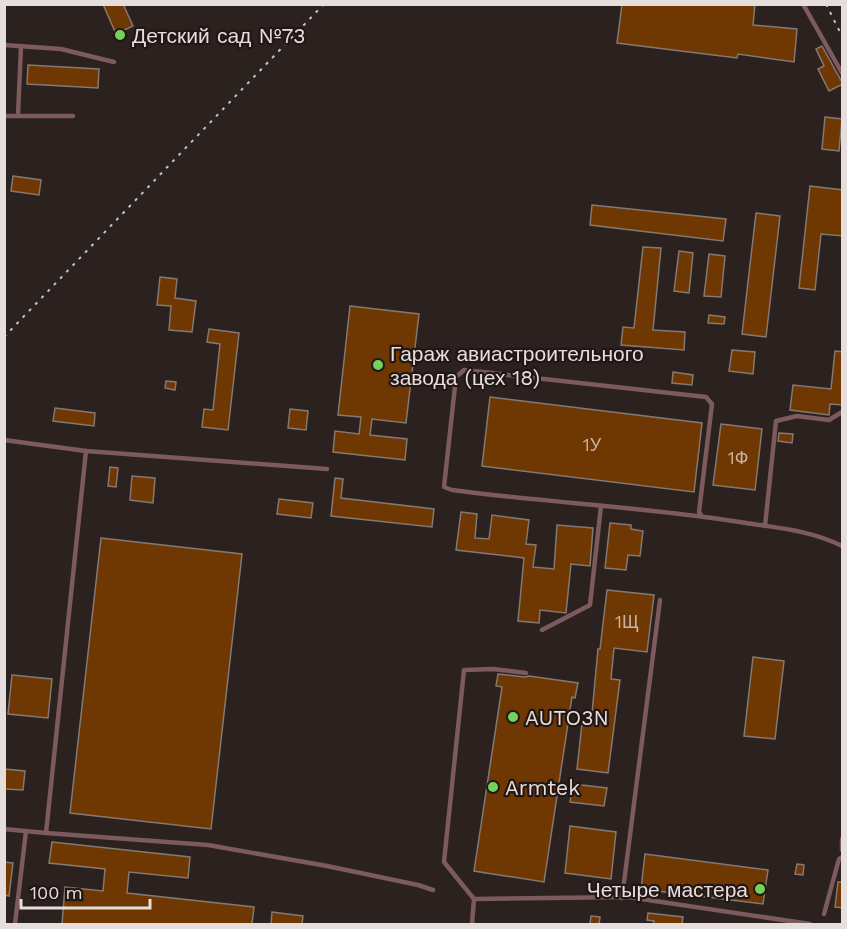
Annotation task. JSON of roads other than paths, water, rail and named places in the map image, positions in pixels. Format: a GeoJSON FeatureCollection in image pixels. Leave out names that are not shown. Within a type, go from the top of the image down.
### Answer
{"type":"FeatureCollection","features":[{"type":"Feature","properties":{"kind":"lane"},"geometry":{"type":"LineString","coordinates":[[803,4],[843,73]]}},
{"type":"Feature","properties":{"kind":"lane"},"geometry":{"type":"LineString","coordinates":[[4,45],[61,49],[114,62]]}},
{"type":"Feature","properties":{"kind":"lane"},"geometry":{"type":"LineString","coordinates":[[18,115],[21,46]]}},
{"type":"Feature","properties":{"kind":"lane"},"geometry":{"type":"LineString","coordinates":[[4,116],[73,116]]}},
{"type":"Feature","properties":{"kind":"lane"},"geometry":{"type":"LineString","coordinates":[[701,516],[699,513],[712,404],[706,397],[464,370],[456,377],[444,487],[518,499],[701,516],[824,537],[843,546]]}},
{"type":"Feature","properties":{"kind":"lane"},"geometry":{"type":"LineString","coordinates":[[765,526],[776,421],[797,416],[829,420],[843,412]]}},
{"type":"Feature","properties":{"kind":"lane"},"geometry":{"type":"LineString","coordinates":[[4,440],[86,451],[327,470]]}},
{"type":"Feature","properties":{"kind":"lane"},"geometry":{"type":"LineString","coordinates":[[46,832],[86,451]]}},
{"type":"Feature","properties":{"kind":"lane"},"geometry":{"type":"LineString","coordinates":[[542,630],[590,605],[601,506]]}},
{"type":"Feature","properties":{"kind":"lane"},"geometry":{"type":"LineString","coordinates":[[622,898],[660,600]]}},
{"type":"Feature","properties":{"kind":"lane"},"geometry":{"type":"LineString","coordinates":[[472,924],[474,899],[444,862],[464,670],[493,669],[526,673]]}},
{"type":"Feature","properties":{"kind":"lane"},"geometry":{"type":"LineString","coordinates":[[4,829],[208,845],[327,866],[433,890]]}},
{"type":"Feature","properties":{"kind":"lane"},"geometry":{"type":"LineString","coordinates":[[15,924],[26,831]]}},
{"type":"Feature","properties":{"kind":"lane"},"geometry":{"type":"LineString","coordinates":[[843,839],[843,850]]}},
{"type":"Feature","properties":{"kind":"lane"},"geometry":{"type":"LineString","coordinates":[[824,914],[839,859],[843,857]]}},
{"type":"Feature","properties":{"kind":"lane"},"geometry":{"type":"LineString","coordinates":[[474,899],[628,897],[810,924]]}},
{"type":"Feature","properties":{"kind":"railway"},"geometry":{"type":"LineString","coordinates":[[4,337],[324,4]]}},
{"type":"Feature","properties":{"kind":"railway"},"geometry":{"type":"LineString","coordinates":[[826,4],[842,36]]}},
{"type":"Feature","properties":{"kind":"place","name":"Детский сад №73"},"geometry":{"type":"Point","coordinates":[120,35]}},
{"type":"Feature","properties":{"kind":"place","name":"Гараж авиастроительного завода (цех 18)"},"geometry":{"type":"Point","coordinates":[378,365]}},
{"type":"Feature","properties":{"kind":"place","name":"AUTO3N"},"geometry":{"type":"Point","coordinates":[513,717]}},
{"type":"Feature","properties":{"kind":"place","name":"Armtek"},"geometry":{"type":"Point","coordinates":[493,787]}},
{"type":"Feature","properties":{"kind":"place","name":"Четыре мастера"},"geometry":{"type":"Point","coordinates":[760,889]}}]}
